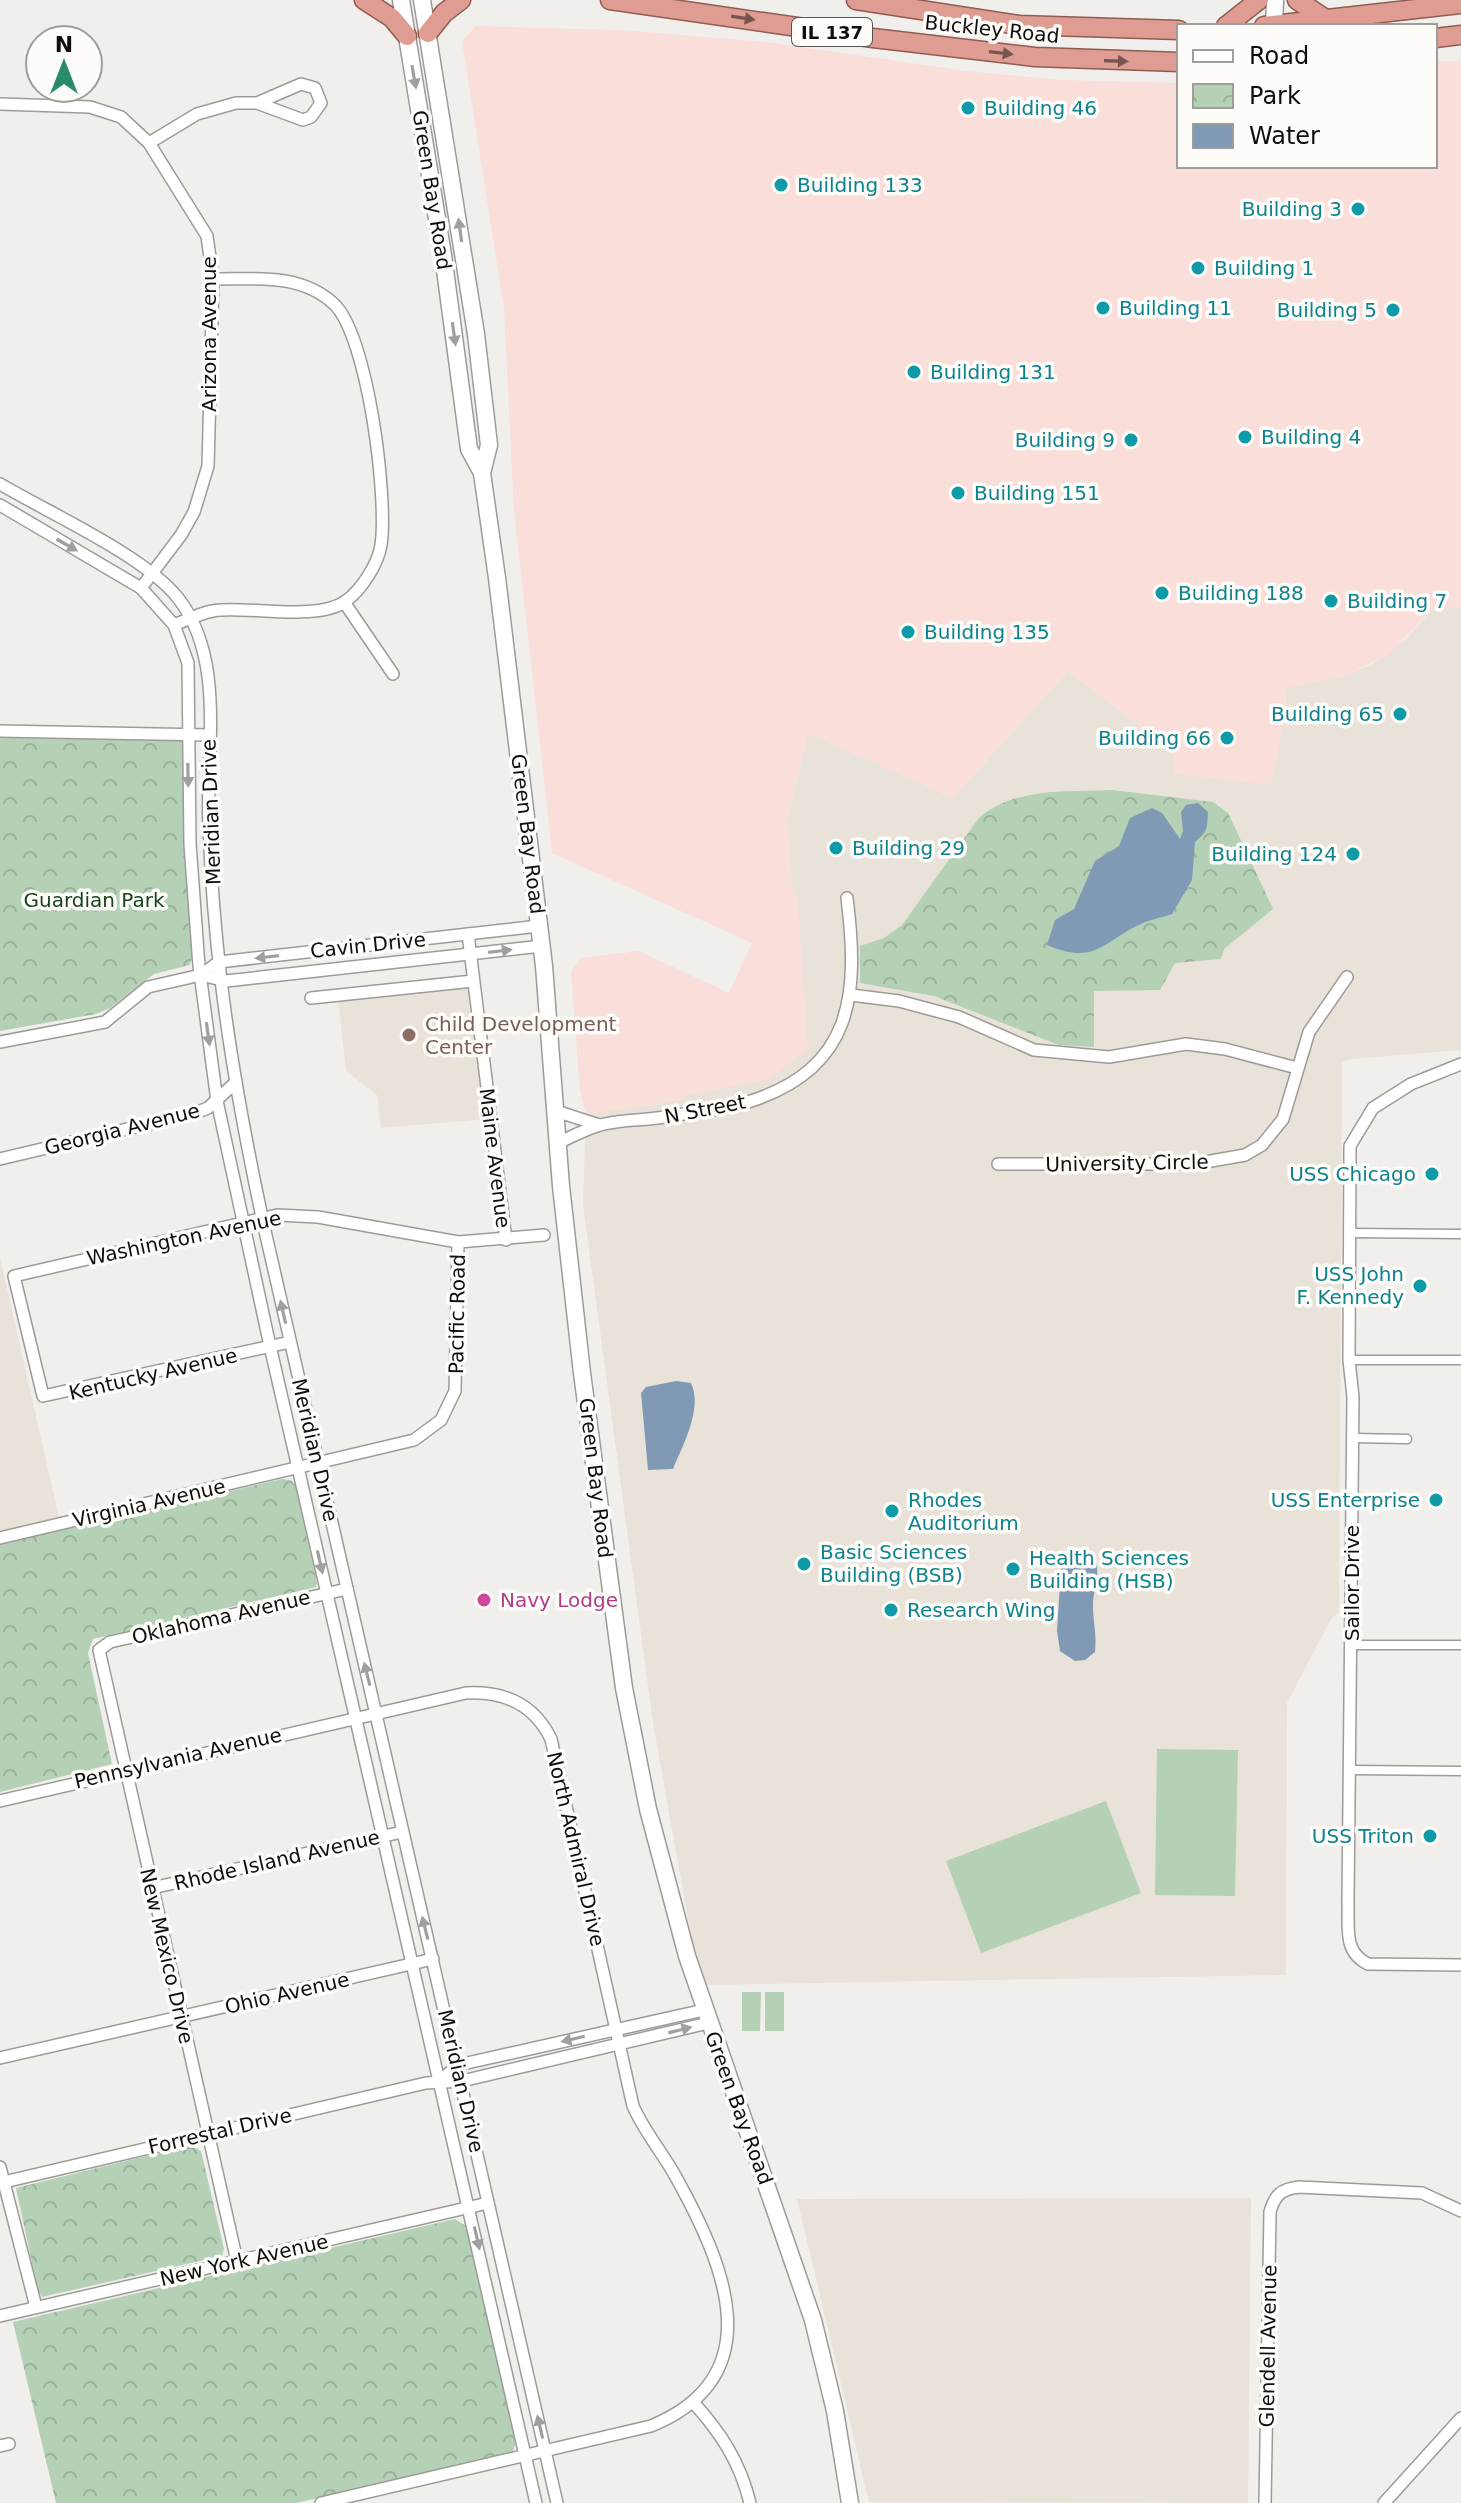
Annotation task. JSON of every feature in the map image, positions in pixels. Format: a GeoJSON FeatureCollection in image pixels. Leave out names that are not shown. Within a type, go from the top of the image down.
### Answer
{"type":"FeatureCollection","features":[{"type":"Feature","properties":{"kind":"highway"},"geometry":{"type":"LineString","coordinates":[[364,0],[392,18],[407,36]]}},
{"type":"Feature","properties":{"kind":"highway"},"geometry":{"type":"LineString","coordinates":[[428,33],[444,13],[461,0]]}},
{"type":"Feature","properties":{"kind":"highway","name":"Buckley Road"},"geometry":{"type":"LineString","coordinates":[[610,0],[873,38],[1035,57],[1177,62]]}},
{"type":"Feature","properties":{"kind":"highway","name":"Buckley Road"},"geometry":{"type":"LineString","coordinates":[[856,0],[974,20],[1038,26],[1177,30]]}},
{"type":"Feature","properties":{"kind":"highway"},"geometry":{"type":"LineString","coordinates":[[1229,24],[1259,0]]}},
{"type":"Feature","properties":{"kind":"highway"},"geometry":{"type":"LineString","coordinates":[[1297,0],[1327,20]]}},
{"type":"Feature","properties":{"kind":"highway"},"geometry":{"type":"LineString","coordinates":[[1292,24],[1442,3],[1461,4]]}},
{"type":"Feature","properties":{"kind":"highway"},"geometry":{"type":"LineString","coordinates":[[1035,57],[1038,26]]}},
{"type":"Feature","properties":{"kind":"highway"},"geometry":{"type":"LineString","coordinates":[[1437,38],[1461,35]]}},
{"type":"Feature","properties":{"kind":"main road","name":"Green Bay Road"},"geometry":{"type":"LineString","coordinates":[[401,0],[443,255],[469,449],[482,473]]}},
{"type":"Feature","properties":{"kind":"main road","name":"Green Bay Road"},"geometry":{"type":"LineString","coordinates":[[422,0],[484,397],[489,445],[482,473],[542,946],[558,1143],[582,1373],[624,1688],[664,1874],[706,2016],[813,2320],[835,2411],[850,2503]]}},
{"type":"Feature","properties":{"kind":"main road"},"geometry":{"type":"LineString","coordinates":[[1274,24],[1275,0]]}},
{"type":"Feature","properties":{"kind":"street"},"geometry":{"type":"LineString","coordinates":[[149,143],[212,107],[257,103],[303,120],[311,117],[321,103],[315,88],[301,84],[257,103]]}},
{"type":"Feature","properties":{"kind":"street","name":"Arizona Avenue"},"geometry":{"type":"LineString","coordinates":[[0,104],[107,110],[133,126],[149,143],[207,236],[213,279],[208,466],[188,523],[141,588]]}},
{"type":"Feature","properties":{"kind":"street"},"geometry":{"type":"LineString","coordinates":[[174,625],[217,610],[309,611],[344,602],[360,586],[381,547],[377,441],[347,319],[323,295],[291,281],[213,279]]}},
{"type":"Feature","properties":{"kind":"street","name":"Meridian Drive"},"geometry":{"type":"LineString","coordinates":[[0,484],[152,572],[178,598],[191,618],[206,662],[209,827],[221,981],[236,1082],[290,1342],[557,2503]]}},
{"type":"Feature","properties":{"kind":"street","name":"Meridian Drive"},"geometry":{"type":"LineString","coordinates":[[0,505],[141,588],[174,625],[188,663],[190,844],[201,975],[217,1101],[270,1346],[536,2503]]}},
{"type":"Feature","properties":{"kind":"street"},"geometry":{"type":"LineString","coordinates":[[344,602],[393,674]]}},
{"type":"Feature","properties":{"kind":"street"},"geometry":{"type":"LineString","coordinates":[[0,731],[208,735]]}},
{"type":"Feature","properties":{"kind":"street","name":"N Street"},"geometry":{"type":"LineString","coordinates":[[558,1143],[599,1125],[746,1103],[778,1090],[827,1055],[846,1020],[851,995],[852,942],[847,898]]}},
{"type":"Feature","properties":{"kind":"street","name":"Cavin Drive"},"geometry":{"type":"LineString","coordinates":[[0,1042],[95,1025],[113,1016],[148,987],[201,975],[219,962],[539,926]]}},
{"type":"Feature","properties":{"kind":"street","name":"Maine Avenue"},"geometry":{"type":"LineString","coordinates":[[468,934],[506,1240]]}},
{"type":"Feature","properties":{"kind":"street","name":"Cavin Drive"},"geometry":{"type":"LineString","coordinates":[[201,975],[221,981],[542,946]]}},
{"type":"Feature","properties":{"kind":"street","name":"University Circle"},"geometry":{"type":"LineString","coordinates":[[998,1164],[1194,1164],[1236,1159],[1262,1145],[1283,1119],[1309,1032],[1347,977]]}},
{"type":"Feature","properties":{"kind":"street"},"geometry":{"type":"LineString","coordinates":[[311,998],[473,981]]}},
{"type":"Feature","properties":{"kind":"street"},"geometry":{"type":"LineString","coordinates":[[851,995],[913,1004],[959,1017],[1034,1050],[1109,1057],[1186,1044],[1225,1049],[1297,1068]]}},
{"type":"Feature","properties":{"kind":"street","name":"Sailor Drive"},"geometry":{"type":"LineString","coordinates":[[1461,1064],[1411,1084],[1373,1108],[1350,1146],[1349,1360],[1353,1438],[1349,1948],[1355,1958],[1368,1964],[1461,1965]]}},
{"type":"Feature","properties":{"kind":"street","name":"Georgia Avenue"},"geometry":{"type":"LineString","coordinates":[[0,1159],[195,1113],[217,1101],[236,1082]]}},
{"type":"Feature","properties":{"kind":"street","name":"N Street"},"geometry":{"type":"LineString","coordinates":[[556,1111],[599,1125]]}},
{"type":"Feature","properties":{"kind":"street","name":"Washington Avenue"},"geometry":{"type":"LineString","coordinates":[[14,1276],[262,1218],[318,1217],[458,1242],[544,1235]]}},
{"type":"Feature","properties":{"kind":"street"},"geometry":{"type":"LineString","coordinates":[[1350,1233],[1461,1234]]}},
{"type":"Feature","properties":{"kind":"street","name":"Pacific Road"},"geometry":{"type":"LineString","coordinates":[[298,1468],[414,1440],[441,1420],[452,1402],[458,1369],[458,1242]]}},
{"type":"Feature","properties":{"kind":"street","name":"Kentucky Avenue"},"geometry":{"type":"LineString","coordinates":[[14,1276],[43,1396],[290,1342]]}},
{"type":"Feature","properties":{"kind":"street"},"geometry":{"type":"LineString","coordinates":[[1349,1360],[1461,1360]]}},
{"type":"Feature","properties":{"kind":"street"},"geometry":{"type":"LineString","coordinates":[[1353,1438],[1407,1439]]}},
{"type":"Feature","properties":{"kind":"street","name":"Virginia Avenue"},"geometry":{"type":"LineString","coordinates":[[0,1538],[298,1468]]}},
{"type":"Feature","properties":{"kind":"street","name":"Oklahoma Avenue"},"geometry":{"type":"LineString","coordinates":[[99,1650],[110,1642],[347,1589]]}},
{"type":"Feature","properties":{"kind":"street"},"geometry":{"type":"LineString","coordinates":[[1352,1645],[1461,1645]]}},
{"type":"Feature","properties":{"kind":"street","name":"New Mexico Drive"},"geometry":{"type":"LineString","coordinates":[[99,1650],[237,2261]]}},
{"type":"Feature","properties":{"kind":"street","name":"North Admiral Drive"},"geometry":{"type":"LineString","coordinates":[[357,1717],[486,1692],[510,1697],[542,1722],[560,1768],[619,2045],[639,2118],[693,2208],[712,2251],[726,2300],[730,2325],[719,2368],[706,2390],[693,2402]]}},
{"type":"Feature","properties":{"kind":"street","name":"Pennsylvania Avenue"},"geometry":{"type":"LineString","coordinates":[[0,1801],[357,1717]]}},
{"type":"Feature","properties":{"kind":"street"},"geometry":{"type":"LineString","coordinates":[[1350,1770],[1461,1771]]}},
{"type":"Feature","properties":{"kind":"street","name":"Rhode Island Avenue"},"geometry":{"type":"LineString","coordinates":[[152,1888],[402,1832]]}},
{"type":"Feature","properties":{"kind":"street","name":"Ohio Avenue"},"geometry":{"type":"LineString","coordinates":[[0,2058],[433,1959]]}},
{"type":"Feature","properties":{"kind":"street","name":"Forrestal Drive"},"geometry":{"type":"LineString","coordinates":[[440,2081],[458,2065],[616,2029],[706,2016]]}},
{"type":"Feature","properties":{"kind":"street","name":"Forrestal Drive"},"geometry":{"type":"LineString","coordinates":[[2,2182],[440,2081],[462,2081],[619,2045],[706,2016]]}},
{"type":"Feature","properties":{"kind":"street"},"geometry":{"type":"LineString","coordinates":[[0,2167],[36,2307]]}},
{"type":"Feature","properties":{"kind":"street","name":"Glendell Avenue"},"geometry":{"type":"LineString","coordinates":[[1265,2503],[1270,2212],[1274,2198],[1281,2192],[1299,2187],[1422,2193],[1461,2211]]}},
{"type":"Feature","properties":{"kind":"street","name":"New York Avenue"},"geometry":{"type":"LineString","coordinates":[[0,2316],[488,2203]]}},
{"type":"Feature","properties":{"kind":"street"},"geometry":{"type":"LineString","coordinates":[[321,2503],[651,2426],[672,2417],[693,2402],[719,2431],[736,2458],[750,2503]]}},
{"type":"Feature","properties":{"kind":"street"},"geometry":{"type":"LineString","coordinates":[[1384,2503],[1461,2418]]}},
{"type":"Feature","properties":{"kind":"shaded area"},"geometry":{"type":"Polygon","coordinates":[[[476,26],[621,30],[766,42],[966,71],[1062,80],[1177,83],[1177,168],[1437,168],[1437,61],[1461,61],[1461,608],[1435,607],[1389,654],[1345,676],[1285,688],[1286,704],[1273,779],[1269,785],[1174,774],[1174,752],[1068,671],[953,798],[808,733],[787,821],[792,883],[798,903],[808,1049],[767,1080],[688,1095],[680,1100],[586,1114],[580,1091],[571,971],[581,958],[639,951],[729,993],[752,943],[552,853],[514,512],[504,308],[462,41],[476,26]]]}},
{"type":"Feature","properties":{"kind":"shaded area"},"geometry":{"type":"Polygon","coordinates":[[[1435,607],[1461,608],[1461,1050],[1351,1059],[1342,1063],[1339,1612],[1331,1619],[1287,1703],[1286,1975],[700,1985],[653,1723],[583,1205],[586,1114],[680,1100],[688,1095],[798,903],[792,883],[787,821],[808,733],[953,798],[1068,671],[1174,752],[1273,779],[1286,704],[1285,688],[1345,676],[1374,663],[1406,639],[1435,607]]]}},
{"type":"Feature","properties":{"kind":"shaded area","name":"Child Development Center"},"geometry":{"type":"Polygon","coordinates":[[[468,986],[485,1119],[381,1128],[377,1095],[346,1071],[338,999],[468,986]]]}},
{"type":"Feature","properties":{"kind":"shaded area"},"geometry":{"type":"Polygon","coordinates":[[[0,1257],[59,1518],[0,1532],[0,1257]]]}},
{"type":"Feature","properties":{"kind":"shaded area"},"geometry":{"type":"Polygon","coordinates":[[[1251,2198],[1248,2503],[869,2502],[797,2199],[1251,2198]]]}},
{"type":"Feature","properties":{"kind":"green space","name":"Guardian Park"},"geometry":{"type":"Polygon","coordinates":[[[0,737],[183,741],[193,954],[190,965],[154,974],[110,1008],[96,1014],[0,1031],[0,737]]]}},
{"type":"Feature","properties":{"kind":"green space"},"geometry":{"type":"Polygon","coordinates":[[[1112,790],[1213,802],[1228,813],[1273,909],[1224,949],[1221,959],[1175,963],[1160,990],[1094,991],[1094,1047],[1059,1045],[934,996],[860,983],[860,946],[884,938],[902,925],[979,818],[993,808],[1024,796],[1112,790]]]}},
{"type":"Feature","properties":{"kind":"green space"},"geometry":{"type":"Polygon","coordinates":[[[282,1479],[291,1480],[296,1486],[316,1587],[93,1639],[88,1653],[112,1764],[0,1792],[0,1544],[282,1479]]]}},
{"type":"Feature","properties":{"kind":"green space"},"geometry":{"type":"Polygon","coordinates":[[[1157,1749],[1238,1750],[1235,1896],[1155,1895],[1157,1749]]]}},
{"type":"Feature","properties":{"kind":"green space"},"geometry":{"type":"Polygon","coordinates":[[[1106,1801],[1141,1893],[981,1953],[946,1861],[1106,1801]]]}},
{"type":"Feature","properties":{"kind":"green space"},"geometry":{"type":"Polygon","coordinates":[[[742,1992],[761,1992],[760,2031],[742,2031],[742,1992]]]}},
{"type":"Feature","properties":{"kind":"green space"},"geometry":{"type":"Polygon","coordinates":[[[765,1992],[784,1992],[784,2031],[765,2031],[765,1992]]]}},
{"type":"Feature","properties":{"kind":"green space"},"geometry":{"type":"Polygon","coordinates":[[[191,2145],[201,2151],[224,2249],[222,2256],[42,2297],[38,2291],[16,2188],[191,2145]]]}},
{"type":"Feature","properties":{"kind":"green space"},"geometry":{"type":"Polygon","coordinates":[[[455,2219],[466,2226],[516,2441],[513,2452],[296,2503],[56,2503],[13,2322],[455,2219]]]}},
{"type":"Feature","properties":{"kind":"water"},"geometry":{"type":"Polygon","coordinates":[[[1198,803],[1208,812],[1207,826],[1195,842],[1192,880],[1172,914],[1145,922],[1088,952],[1064,951],[1047,945],[1055,920],[1074,909],[1095,861],[1119,846],[1130,818],[1152,808],[1162,813],[1180,839],[1183,831],[1181,812],[1186,805],[1198,803]]]}},
{"type":"Feature","properties":{"kind":"water"},"geometry":{"type":"Polygon","coordinates":[[[676,1381],[691,1383],[695,1404],[690,1426],[673,1469],[648,1470],[641,1393],[646,1387],[676,1381]]]}},
{"type":"Feature","properties":{"kind":"water"},"geometry":{"type":"Polygon","coordinates":[[[1076,1556],[1095,1559],[1097,1571],[1093,1606],[1095,1652],[1085,1660],[1075,1661],[1060,1651],[1057,1631],[1061,1568],[1076,1556]]]}},
{"type":"Feature","properties":{"kind":"place","name":"Building 46"},"geometry":{"type":"Point","coordinates":[968,108]}},
{"type":"Feature","properties":{"kind":"place","name":"Building 133"},"geometry":{"type":"Point","coordinates":[781,185]}},
{"type":"Feature","properties":{"kind":"place","name":"Building 3"},"geometry":{"type":"Point","coordinates":[1358,209]}},
{"type":"Feature","properties":{"kind":"place","name":"Building 1"},"geometry":{"type":"Point","coordinates":[1198,268]}},
{"type":"Feature","properties":{"kind":"place","name":"Building 11"},"geometry":{"type":"Point","coordinates":[1103,308]}},
{"type":"Feature","properties":{"kind":"place","name":"Building 5"},"geometry":{"type":"Point","coordinates":[1393,310]}},
{"type":"Feature","properties":{"kind":"place","name":"Building 131"},"geometry":{"type":"Point","coordinates":[914,372]}},
{"type":"Feature","properties":{"kind":"place","name":"Building 4"},"geometry":{"type":"Point","coordinates":[1245,437]}},
{"type":"Feature","properties":{"kind":"place","name":"Building 9"},"geometry":{"type":"Point","coordinates":[1131,440]}},
{"type":"Feature","properties":{"kind":"place","name":"Building 151"},"geometry":{"type":"Point","coordinates":[958,493]}},
{"type":"Feature","properties":{"kind":"place","name":"Building 188"},"geometry":{"type":"Point","coordinates":[1162,593]}},
{"type":"Feature","properties":{"kind":"place","name":"Building 7"},"geometry":{"type":"Point","coordinates":[1331,601]}},
{"type":"Feature","properties":{"kind":"place","name":"Building 135"},"geometry":{"type":"Point","coordinates":[908,632]}},
{"type":"Feature","properties":{"kind":"place","name":"Building 65"},"geometry":{"type":"Point","coordinates":[1400,714]}},
{"type":"Feature","properties":{"kind":"place","name":"Building 66"},"geometry":{"type":"Point","coordinates":[1227,738]}},
{"type":"Feature","properties":{"kind":"place","name":"Building 29"},"geometry":{"type":"Point","coordinates":[836,848]}},
{"type":"Feature","properties":{"kind":"place","name":"Building 124"},"geometry":{"type":"Point","coordinates":[1353,854]}},
{"type":"Feature","properties":{"kind":"place","name":"Child Development Center"},"geometry":{"type":"Point","coordinates":[409,1035]}},
{"type":"Feature","properties":{"kind":"place","name":"USS Chicago"},"geometry":{"type":"Point","coordinates":[1432,1174]}},
{"type":"Feature","properties":{"kind":"place","name":"USS John F. Kennedy"},"geometry":{"type":"Point","coordinates":[1420,1286]}},
{"type":"Feature","properties":{"kind":"place","name":"USS Enterprise"},"geometry":{"type":"Point","coordinates":[1436,1500]}},
{"type":"Feature","properties":{"kind":"place","name":"Rhodes Auditorium"},"geometry":{"type":"Point","coordinates":[892,1511]}},
{"type":"Feature","properties":{"kind":"place","name":"Basic Sciences Building (BSB)"},"geometry":{"type":"Point","coordinates":[804,1564]}},
{"type":"Feature","properties":{"kind":"place","name":"Health Sciences Building (HSB)"},"geometry":{"type":"Point","coordinates":[1013,1569]}},
{"type":"Feature","properties":{"kind":"place","name":"Navy Lodge"},"geometry":{"type":"Point","coordinates":[484,1600]}},
{"type":"Feature","properties":{"kind":"place","name":"Research Wing"},"geometry":{"type":"Point","coordinates":[891,1610]}},
{"type":"Feature","properties":{"kind":"place","name":"USS Triton"},"geometry":{"type":"Point","coordinates":[1430,1836]}}]}
